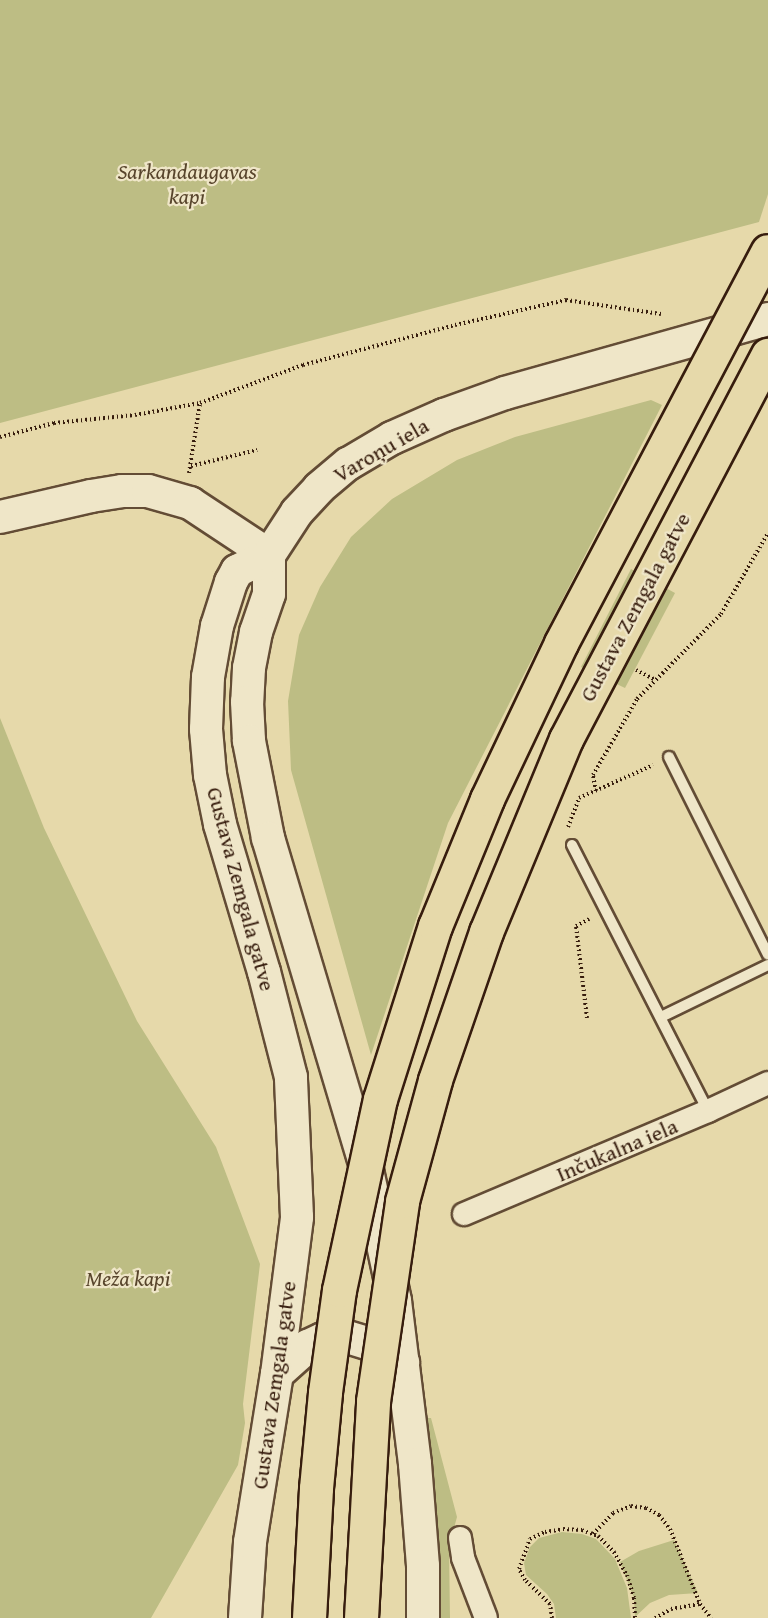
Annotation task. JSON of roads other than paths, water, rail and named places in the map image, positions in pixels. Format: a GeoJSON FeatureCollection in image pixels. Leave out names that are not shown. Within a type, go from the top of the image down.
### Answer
{"type":"FeatureCollection","features":[{"type":"Feature","properties":{"kind":"main road","name":"Gustava Zemgala gatve"},"geometry":{"type":"LineString","coordinates":[[309,1618],[316,1488],[325,1392],[339,1290],[380,1099],[435,926],[487,799],[561,643],[768,250]]}},
{"type":"Feature","properties":{"kind":"main road","name":"Gustava Zemgala gatve"},"geometry":{"type":"LineString","coordinates":[[361,1618],[373,1401],[402,1201],[435,1080],[486,932],[566,739],[768,355]]}},
{"type":"Feature","properties":{"kind":"street","name":"Varoņu iela"},"geometry":{"type":"LineString","coordinates":[[269,555],[297,512],[319,488],[348,464],[392,438],[444,415],[505,393],[768,319]]}},
{"type":"Feature","properties":{"kind":"street"},"geometry":{"type":"LineString","coordinates":[[0,518],[122,491],[148,491],[181,499],[269,555]]}},
{"type":"Feature","properties":{"kind":"street","name":"Gustava Zemgala gatve"},"geometry":{"type":"LineString","coordinates":[[245,1618],[250,1542],[277,1374],[297,1217],[291,1077],[264,972],[220,824],[210,775],[206,729],[211,651],[228,591],[237,571],[269,555],[269,594],[256,632],[249,668],[247,702],[256,786],[271,849],[367,1170],[395,1301],[404,1362],[423,1555],[423,1618]]}},
{"type":"Feature","properties":{"kind":"street","name":"Inčukalna iela"},"geometry":{"type":"LineString","coordinates":[[464,1214],[708,1111],[768,1083]]}},
{"type":"Feature","properties":{"kind":"street"},"geometry":{"type":"LineString","coordinates":[[277,1374],[308,1346],[323,1339],[344,1336],[370,1344],[404,1362]]}},
{"type":"Feature","properties":{"kind":"street"},"geometry":{"type":"LineString","coordinates":[[460,1538],[463,1558],[486,1618]]}},
{"type":"Feature","properties":{"kind":"lane"},"geometry":{"type":"LineString","coordinates":[[669,757],[768,955]]}},
{"type":"Feature","properties":{"kind":"lane"},"geometry":{"type":"LineString","coordinates":[[572,845],[708,1111]]}},
{"type":"Feature","properties":{"kind":"lane"},"geometry":{"type":"LineString","coordinates":[[661,1017],[768,964]]}},
{"type":"Feature","properties":{"kind":"park label","name":"Sarkandaugavas kapi"},"geometry":{"type":"Point","coordinates":[187,184]}},
{"type":"Feature","properties":{"kind":"park label","name":"Meža kapi"},"geometry":{"type":"Point","coordinates":[128,1279]}}]}
